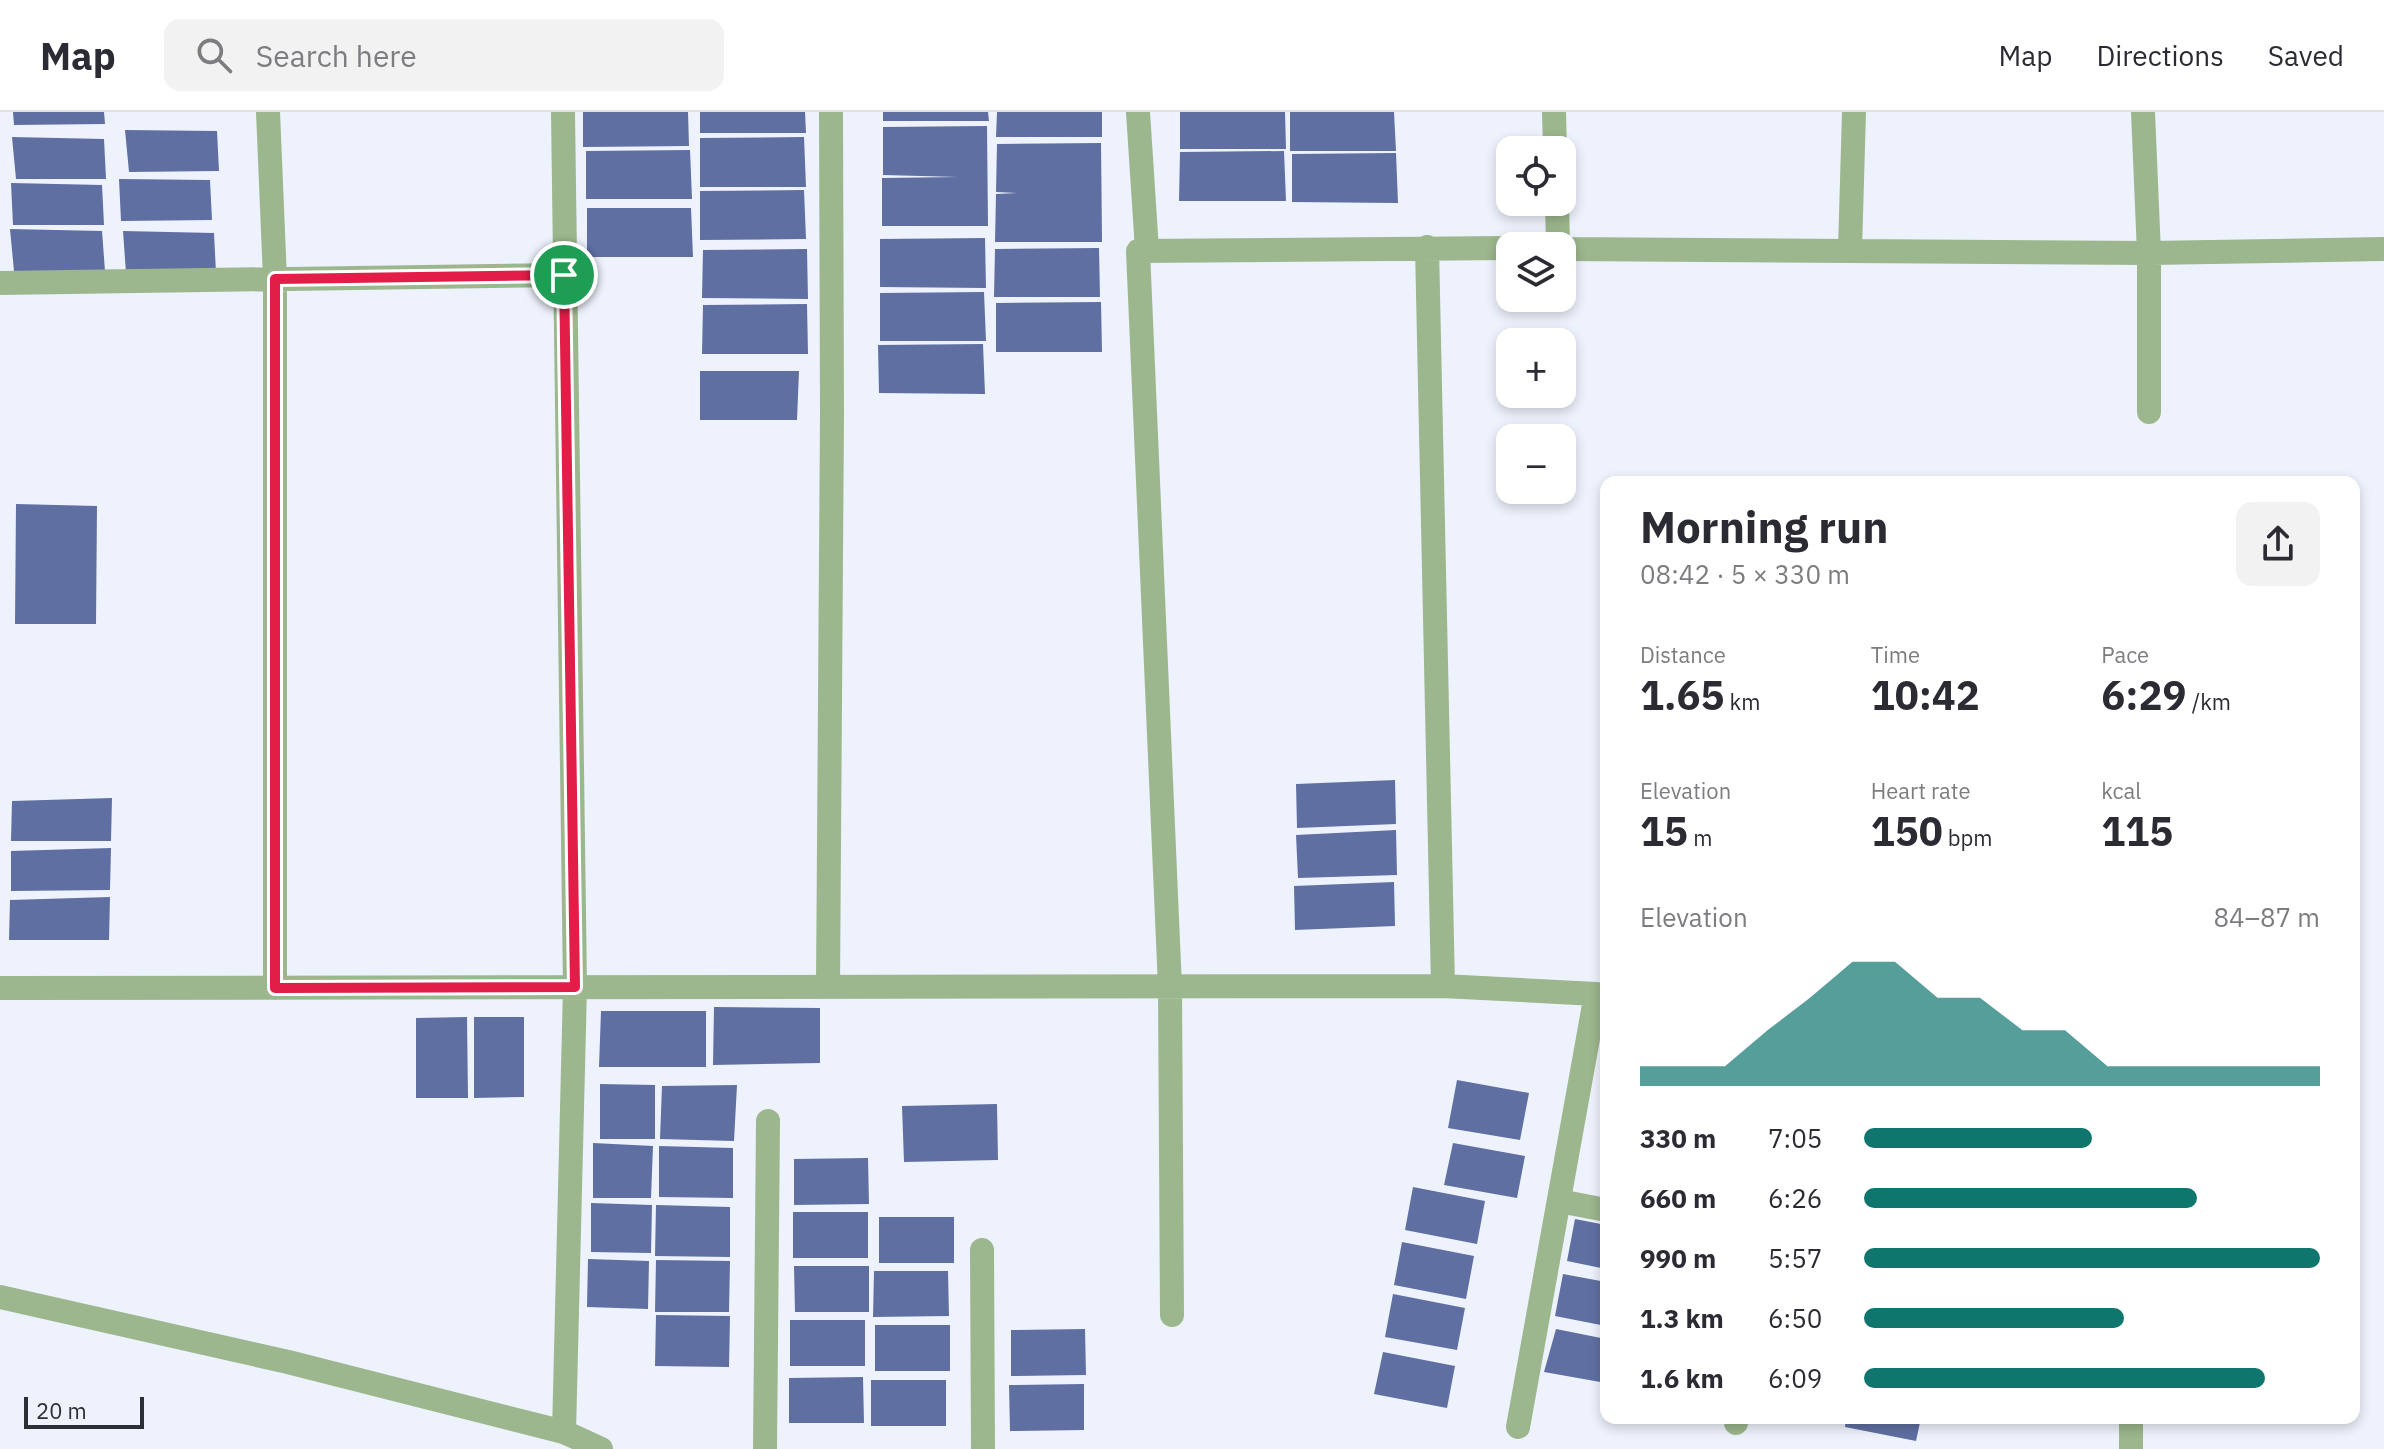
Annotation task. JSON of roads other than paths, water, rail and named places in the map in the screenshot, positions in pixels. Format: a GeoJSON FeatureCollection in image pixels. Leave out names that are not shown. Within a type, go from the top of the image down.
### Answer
{"type":"FeatureCollection","features":[{"type":"Feature","properties":{"kind":"street"},"geometry":{"type":"LineString","coordinates":[[268,112],[275,279],[275,988]]}},
{"type":"Feature","properties":{"kind":"street"},"geometry":{"type":"LineString","coordinates":[[563,112],[575,987],[564,1432]]}},
{"type":"Feature","properties":{"kind":"street"},"geometry":{"type":"LineString","coordinates":[[828,987],[831,112]]}},
{"type":"Feature","properties":{"kind":"street"},"geometry":{"type":"LineString","coordinates":[[1138,112],[1147,250]]}},
{"type":"Feature","properties":{"kind":"street"},"geometry":{"type":"LineString","coordinates":[[1554,112],[1555,136]]}},
{"type":"Feature","properties":{"kind":"street"},"geometry":{"type":"LineString","coordinates":[[1850,250],[1854,112]]}},
{"type":"Feature","properties":{"kind":"street"},"geometry":{"type":"LineString","coordinates":[[2143,112],[2149,253],[2149,412]]}},
{"type":"Feature","properties":{"kind":"street"},"geometry":{"type":"LineString","coordinates":[[1427,247],[1443,986]]}},
{"type":"Feature","properties":{"kind":"street"},"geometry":{"type":"LineString","coordinates":[[1576,247],[2149,253],[2384,249]]}},
{"type":"Feature","properties":{"kind":"street"},"geometry":{"type":"LineString","coordinates":[[1172,1315],[1170,987],[1138,251],[1496,248]]}},
{"type":"Feature","properties":{"kind":"street"},"geometry":{"type":"LineString","coordinates":[[0,283],[564,275]]}},
{"type":"Feature","properties":{"kind":"street"},"geometry":{"type":"LineString","coordinates":[[0,988],[1443,986],[1596,994],[1518,1427]]}},
{"type":"Feature","properties":{"kind":"street"},"geometry":{"type":"LineString","coordinates":[[765,1449],[768,1121]]}},
{"type":"Feature","properties":{"kind":"street"},"geometry":{"type":"LineString","coordinates":[[1559,1201],[1600,1209]]}},
{"type":"Feature","properties":{"kind":"street"},"geometry":{"type":"LineString","coordinates":[[982,1250],[983,1449]]}},
{"type":"Feature","properties":{"kind":"street"},"geometry":{"type":"LineString","coordinates":[[0,1297],[288,1362],[564,1432],[601,1449]]}},
{"type":"Feature","properties":{"kind":"street"},"geometry":{"type":"LineString","coordinates":[[2131,1424],[2131,1449]]}}]}
